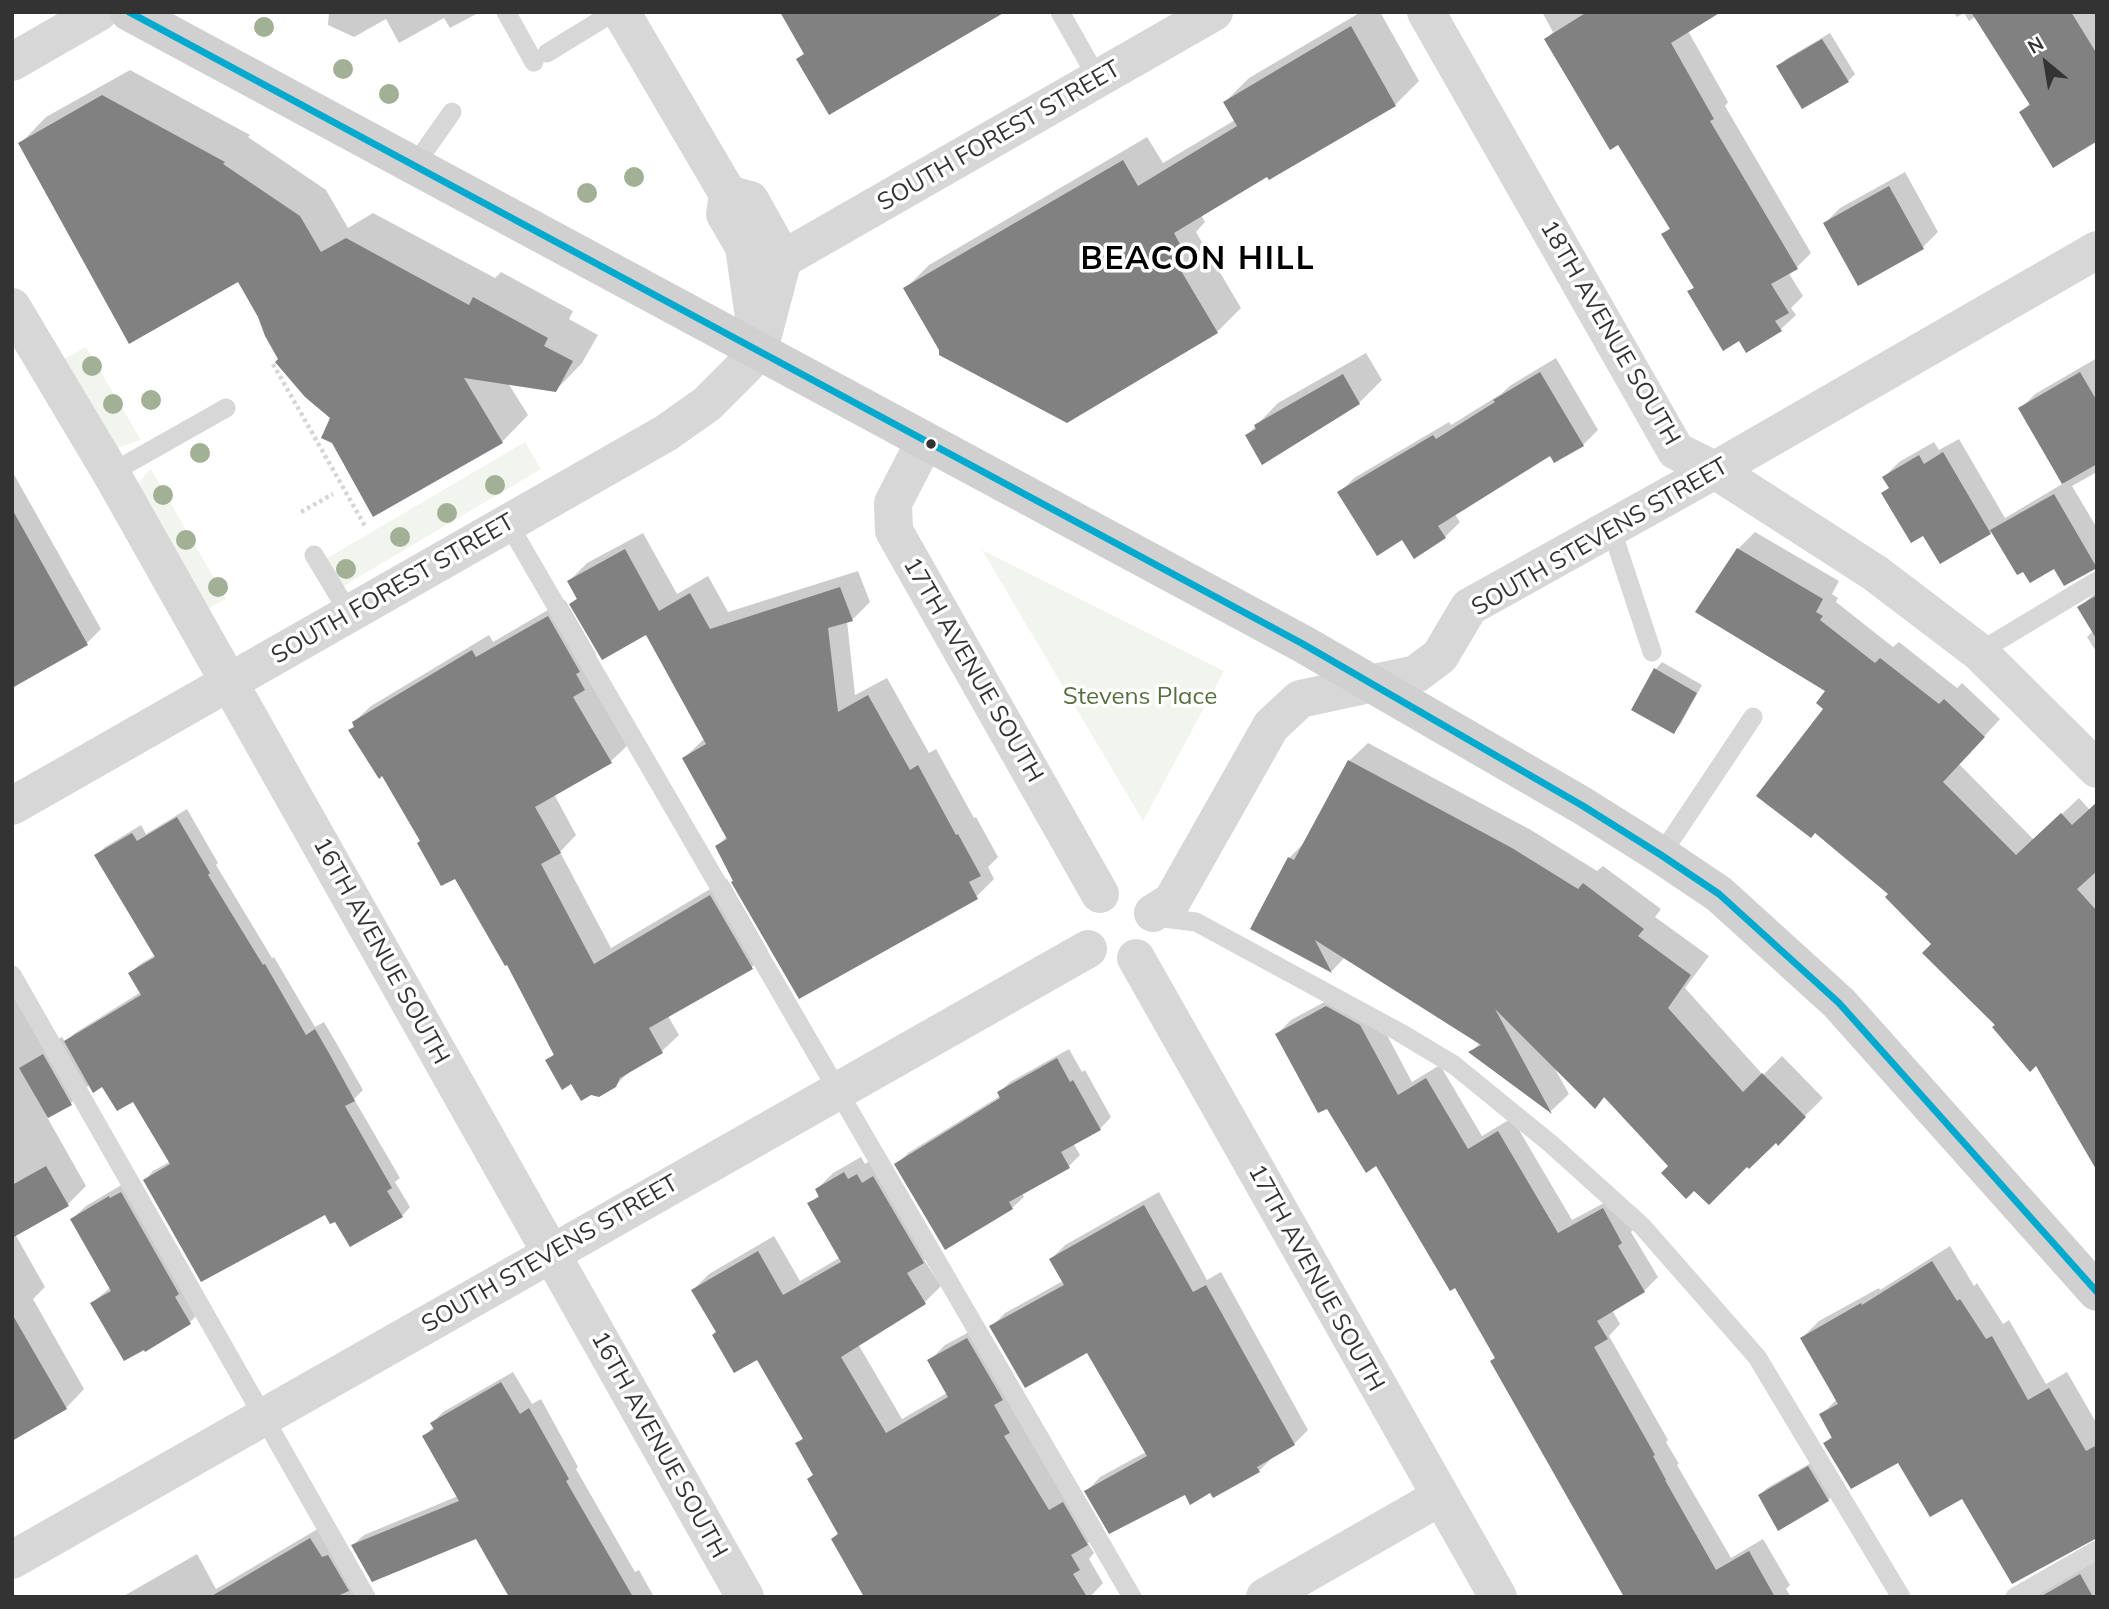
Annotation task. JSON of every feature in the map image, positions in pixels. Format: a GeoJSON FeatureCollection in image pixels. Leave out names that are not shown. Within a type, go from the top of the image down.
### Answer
{"type":"FeatureCollection","features":[{"type":"Feature","properties":{"kind":"main road"},"geometry":{"type":"LineString","coordinates":[[128,12],[1280,631],[1583,806],[1661,855],[1719,894],[1839,1003],[2097,1292]]}},
{"type":"Feature","properties":{"kind":"street"},"geometry":{"type":"LineString","coordinates":[[12,62],[99,12]]}},
{"type":"Feature","properties":{"kind":"street"},"geometry":{"type":"LineString","coordinates":[[621,12],[728,194],[725,215],[744,247],[759,352]]}},
{"type":"Feature","properties":{"kind":"street","name":"SOUTH FOREST STREET"},"geometry":{"type":"LineString","coordinates":[[783,259],[1214,12]]}},
{"type":"Feature","properties":{"kind":"street","name":"18TH AVENUE SOUTH"},"geometry":{"type":"LineString","coordinates":[[1426,12],[1676,451],[1715,470],[1875,573],[1979,652],[2097,769]]}},
{"type":"Feature","properties":{"kind":"street"},"geometry":{"type":"LineString","coordinates":[[728,194],[750,200],[783,259],[759,352]]}},
{"type":"Feature","properties":{"kind":"street","name":"SOUTH STEVENS STREET"},"geometry":{"type":"LineString","coordinates":[[1154,915],[1172,901],[1271,726],[1300,699],[1416,674],[1440,656],[1469,607],[1715,470],[2097,250]]}},
{"type":"Feature","properties":{"kind":"street","name":"16TH AVENUE SOUTH"},"geometry":{"type":"LineString","coordinates":[[12,307],[111,473],[745,1597]]}},
{"type":"Feature","properties":{"kind":"street","name":"SOUTH FOREST STREET"},"geometry":{"type":"LineString","coordinates":[[12,806],[666,433],[707,404],[759,352]]}},
{"type":"Feature","properties":{"kind":"street","name":"17TH AVENUE SOUTH"},"geometry":{"type":"LineString","coordinates":[[925,441],[893,503],[894,531],[1100,894]]}},
{"type":"Feature","properties":{"kind":"street"},"geometry":{"type":"LineString","coordinates":[[1123,888],[1137,893],[1148,903],[1154,915],[1155,931],[1150,945],[1141,956],[1127,962],[1113,963],[1099,959],[1088,949],[1082,935],[1081,921],[1086,907],[1095,896],[1109,890],[1123,888]]}},
{"type":"Feature","properties":{"kind":"street","name":"SOUTH STEVENS STREET"},"geometry":{"type":"LineString","coordinates":[[12,1560],[1088,949]]}},
{"type":"Feature","properties":{"kind":"street","name":"17TH AVENUE SOUTH"},"geometry":{"type":"LineString","coordinates":[[1136,958],[1498,1597]]}},
{"type":"Feature","properties":{"kind":"street"},"geometry":{"type":"LineString","coordinates":[[1265,1597],[1440,1497]]}},
{"type":"Feature","properties":{"kind":"lane"},"geometry":{"type":"LineString","coordinates":[[506,12],[541,58],[614,12]]}},
{"type":"Feature","properties":{"kind":"lane"},"geometry":{"type":"LineString","coordinates":[[1060,12],[1098,79]]}},
{"type":"Feature","properties":{"kind":"lane"},"geometry":{"type":"LineString","coordinates":[[414,166],[452,112]]}},
{"type":"Feature","properties":{"kind":"lane"},"geometry":{"type":"LineString","coordinates":[[111,473],[226,408]]}},
{"type":"Feature","properties":{"kind":"lane"},"geometry":{"type":"LineString","coordinates":[[508,523],[1132,1597]]}},
{"type":"Feature","properties":{"kind":"lane"},"geometry":{"type":"LineString","coordinates":[[1611,528],[1652,652]]}},
{"type":"Feature","properties":{"kind":"lane"},"geometry":{"type":"LineString","coordinates":[[314,555],[349,613]]}},
{"type":"Feature","properties":{"kind":"lane"},"geometry":{"type":"LineString","coordinates":[[1979,652],[2097,581]]}},
{"type":"Feature","properties":{"kind":"lane"},"geometry":{"type":"LineString","coordinates":[[1661,855],[1753,717]]}},
{"type":"Feature","properties":{"kind":"lane"},"geometry":{"type":"LineString","coordinates":[[1154,915],[1196,922],[1399,1032],[1454,1065],[1551,1144],[1642,1226],[1757,1357],[1901,1597]]}},
{"type":"Feature","properties":{"kind":"lane"},"geometry":{"type":"LineString","coordinates":[[12,975],[366,1597]]}},
{"type":"Feature","properties":{"kind":"lane"},"geometry":{"type":"LineString","coordinates":[[2015,1597],[2097,1550]]}},
{"type":"Feature","properties":{"kind":"path"},"geometry":{"type":"LineString","coordinates":[[273,364],[365,526]]}},
{"type":"Feature","properties":{"kind":"path"},"geometry":{"type":"LineString","coordinates":[[301,512],[333,494]]}},
{"type":"Feature","properties":{"kind":"green space"},"geometry":{"type":"Polygon","coordinates":[[[86,347],[141,440],[117,448],[64,359],[86,347]]]}},
{"type":"Feature","properties":{"kind":"green space"},"geometry":{"type":"Polygon","coordinates":[[[525,442],[541,469],[340,588],[324,560],[525,442]]]}},
{"type":"Feature","properties":{"kind":"green space"},"geometry":{"type":"Polygon","coordinates":[[[151,469],[226,599],[207,609],[137,484],[151,469]]]}},
{"type":"Feature","properties":{"kind":"green space","name":"Stevens Place"},"geometry":{"type":"Polygon","coordinates":[[[982,550],[1224,671],[1143,821],[982,550]]]}},
{"type":"Feature","properties":{"kind":"building"},"geometry":{"type":"Polygon","coordinates":[[[780,12],[1005,12],[829,115],[796,59],[804,54],[780,12]]]}},
{"type":"Feature","properties":{"kind":"building"},"geometry":{"type":"Polygon","coordinates":[[[1587,12],[1721,12],[1671,43],[1714,119],[1710,121],[1798,269],[1771,284],[1789,313],[1775,321],[1782,331],[1746,353],[1739,341],[1723,351],[1687,291],[1694,288],[1661,234],[1670,229],[1618,145],[1610,150],[1544,39],[1587,12]]]}},
{"type":"Feature","properties":{"kind":"building"},"geometry":{"type":"Polygon","coordinates":[[[1971,12],[2071,12],[2097,54],[2097,141],[2053,168],[2019,112],[2030,105],[1971,12]]]}},
{"type":"Feature","properties":{"kind":"building"},"geometry":{"type":"Polygon","coordinates":[[[1351,26],[1396,106],[1269,180],[1267,177],[1174,233],[1182,248],[1171,254],[1218,333],[1067,423],[939,355],[939,350],[903,288],[1123,160],[1138,186],[1237,126],[1223,102],[1351,26]]]}},
{"type":"Feature","properties":{"kind":"building"},"geometry":{"type":"Polygon","coordinates":[[[1822,39],[1849,82],[1802,109],[1776,66],[1822,39]]]}},
{"type":"Feature","properties":{"kind":"building"},"geometry":{"type":"Polygon","coordinates":[[[102,95],[225,162],[223,164],[300,216],[321,252],[346,238],[469,305],[473,297],[548,338],[544,346],[573,361],[556,392],[464,378],[503,443],[373,517],[332,443],[321,438],[330,418],[305,397],[275,362],[278,359],[238,282],[129,344],[18,143],[102,95]]]}},
{"type":"Feature","properties":{"kind":"building"},"geometry":{"type":"Polygon","coordinates":[[[1889,186],[1924,249],[1858,286],[1823,223],[1889,186]]]}},
{"type":"Feature","properties":{"kind":"building"},"geometry":{"type":"Polygon","coordinates":[[[1540,372],[1584,446],[1554,463],[1550,456],[1438,526],[1446,538],[1414,559],[1402,540],[1377,556],[1337,492],[1433,435],[1436,439],[1540,372]]]}},
{"type":"Feature","properties":{"kind":"building"},"geometry":{"type":"Polygon","coordinates":[[[2080,372],[2097,401],[2097,464],[2062,484],[2018,408],[2080,372]]]}},
{"type":"Feature","properties":{"kind":"building"},"geometry":{"type":"Polygon","coordinates":[[[1343,374],[1360,404],[1262,465],[1245,435],[1256,429],[1254,425],[1343,374]]]}},
{"type":"Feature","properties":{"kind":"building"},"geometry":{"type":"Polygon","coordinates":[[[1943,452],[1991,534],[1940,564],[1923,536],[1911,543],[1881,493],[1889,488],[1882,477],[1919,455],[1924,464],[1943,452]]]}},
{"type":"Feature","properties":{"kind":"building"},"geometry":{"type":"Polygon","coordinates":[[[2054,494],[2097,568],[2064,586],[2054,569],[2030,583],[2023,572],[2017,575],[1990,530],[2054,494]]]}},
{"type":"Feature","properties":{"kind":"building"},"geometry":{"type":"Polygon","coordinates":[[[12,509],[88,645],[12,688],[12,509]]]}},
{"type":"Feature","properties":{"kind":"building"},"geometry":{"type":"Polygon","coordinates":[[[1737,548],[1823,599],[1816,612],[1823,616],[1820,620],[1875,663],[1880,658],[1939,704],[1944,699],[1985,737],[1943,782],[2016,855],[2061,813],[2072,825],[2097,802],[2097,871],[2077,889],[2097,911],[2097,1171],[2036,1066],[2030,1072],[1992,1027],[1995,1025],[1922,953],[1931,944],[1885,897],[1888,894],[1815,833],[1811,838],[1756,796],[1823,709],[1816,703],[1825,691],[1695,612],[1737,548]]]}},
{"type":"Feature","properties":{"kind":"building"},"geometry":{"type":"Polygon","coordinates":[[[625,549],[659,611],[690,593],[710,629],[840,587],[853,621],[828,628],[838,712],[868,695],[910,770],[918,765],[981,876],[969,882],[978,899],[799,999],[731,882],[733,881],[715,846],[727,839],[682,758],[706,744],[646,635],[602,660],[569,604],[577,599],[567,581],[625,549]]]}},
{"type":"Feature","properties":{"kind":"building"},"geometry":{"type":"Polygon","coordinates":[[[2097,595],[2097,640],[2077,607],[2097,595]]]}},
{"type":"Feature","properties":{"kind":"building"},"geometry":{"type":"Polygon","coordinates":[[[548,616],[580,672],[576,674],[585,690],[573,697],[612,763],[535,807],[561,853],[541,864],[594,964],[710,895],[753,969],[649,1028],[663,1053],[620,1078],[616,1087],[599,1097],[591,1095],[581,1101],[571,1084],[562,1090],[545,1060],[554,1055],[507,965],[505,966],[455,879],[441,886],[417,843],[420,841],[382,776],[379,779],[348,730],[354,727],[352,722],[472,650],[476,657],[548,616]]]}},
{"type":"Feature","properties":{"kind":"building"},"geometry":{"type":"Polygon","coordinates":[[[1654,668],[1697,693],[1674,734],[1631,710],[1654,668]]]}},
{"type":"Feature","properties":{"kind":"building"},"geometry":{"type":"Polygon","coordinates":[[[1348,760],[1512,848],[1578,889],[1583,883],[1644,929],[1638,936],[1691,975],[1668,1008],[1743,1092],[1762,1073],[1806,1117],[1778,1146],[1776,1143],[1749,1169],[1747,1167],[1709,1205],[1694,1191],[1686,1199],[1661,1173],[1668,1166],[1604,1097],[1595,1109],[1495,1009],[1552,1114],[1468,1052],[1481,1045],[1315,940],[1332,973],[1250,929],[1288,857],[1294,860],[1348,760]]]}},
{"type":"Feature","properties":{"kind":"building"},"geometry":{"type":"Polygon","coordinates":[[[177,817],[210,873],[208,875],[263,965],[265,964],[306,1035],[315,1029],[330,1055],[355,1101],[345,1106],[392,1188],[387,1191],[403,1217],[350,1247],[335,1222],[330,1224],[325,1215],[201,1282],[143,1180],[170,1164],[133,1102],[117,1111],[102,1087],[93,1093],[64,1041],[141,995],[128,973],[155,957],[94,855],[132,833],[137,841],[177,817]]]}},
{"type":"Feature","properties":{"kind":"building"},"geometry":{"type":"Polygon","coordinates":[[[1326,1006],[1360,1025],[1398,1095],[1426,1078],[1468,1149],[1498,1131],[1558,1233],[1603,1208],[1622,1243],[1618,1246],[1645,1292],[1597,1321],[1608,1339],[1594,1347],[1716,1570],[1749,1551],[1775,1597],[1624,1597],[1490,1361],[1495,1358],[1455,1288],[1450,1291],[1376,1166],[1366,1173],[1327,1109],[1318,1113],[1275,1034],[1326,1006]]]}},
{"type":"Feature","properties":{"kind":"building"},"geometry":{"type":"Polygon","coordinates":[[[43,1054],[72,1105],[48,1118],[19,1068],[43,1054]]]}},
{"type":"Feature","properties":{"kind":"building"},"geometry":{"type":"Polygon","coordinates":[[[1057,1058],[1070,1082],[1073,1080],[1101,1130],[1061,1152],[1070,1168],[1009,1202],[1013,1209],[945,1250],[894,1164],[1000,1098],[997,1092],[1057,1058]]]}},
{"type":"Feature","properties":{"kind":"building"},"geometry":{"type":"Polygon","coordinates":[[[46,1166],[69,1206],[12,1238],[12,1185],[46,1166]]]}},
{"type":"Feature","properties":{"kind":"building"},"geometry":{"type":"Polygon","coordinates":[[[844,1172],[848,1179],[857,1174],[862,1183],[873,1176],[924,1263],[907,1273],[926,1304],[841,1357],[886,1433],[948,1397],[927,1360],[967,1338],[1003,1400],[994,1405],[1010,1433],[1004,1436],[1049,1510],[1063,1502],[1088,1545],[1071,1555],[1080,1570],[1073,1574],[1087,1597],[864,1597],[831,1539],[838,1534],[807,1479],[813,1475],[795,1443],[803,1439],[757,1360],[734,1373],[712,1335],[716,1332],[691,1290],[758,1251],[783,1295],[841,1262],[807,1203],[819,1197],[815,1189],[844,1172]]]}},
{"type":"Feature","properties":{"kind":"building"},"geometry":{"type":"Polygon","coordinates":[[[121,1192],[179,1294],[175,1297],[191,1324],[145,1352],[144,1350],[124,1361],[90,1303],[111,1291],[70,1219],[121,1192]]]}},
{"type":"Feature","properties":{"kind":"building"},"geometry":{"type":"Polygon","coordinates":[[[1144,1205],[1193,1292],[1206,1285],[1295,1445],[1257,1467],[1260,1472],[1213,1498],[1210,1493],[1190,1505],[1185,1495],[1109,1534],[1084,1491],[1147,1456],[1087,1353],[1025,1388],[989,1326],[1064,1285],[1049,1259],[1144,1205]]]}},
{"type":"Feature","properties":{"kind":"building"},"geometry":{"type":"Polygon","coordinates":[[[1932,1261],[1957,1301],[1960,1299],[1986,1339],[1992,1336],[2028,1400],[2049,1388],[2086,1451],[2097,1445],[2097,1538],[2012,1584],[1962,1499],[1930,1517],[1898,1463],[1851,1489],[1823,1443],[1832,1438],[1819,1414],[1838,1404],[1800,1338],[1861,1303],[1862,1305],[1932,1261]]]}},
{"type":"Feature","properties":{"kind":"building"},"geometry":{"type":"Polygon","coordinates":[[[12,1314],[67,1409],[12,1441],[12,1314]]]}},
{"type":"Feature","properties":{"kind":"building"},"geometry":{"type":"Polygon","coordinates":[[[501,1382],[520,1414],[529,1408],[569,1479],[566,1481],[633,1597],[509,1597],[476,1539],[372,1582],[351,1545],[459,1501],[422,1436],[434,1429],[430,1423],[501,1382]]]}},
{"type":"Feature","properties":{"kind":"building"},"geometry":{"type":"Polygon","coordinates":[[[1808,1466],[1829,1501],[1778,1531],[1758,1495],[1808,1466]]]}},
{"type":"Feature","properties":{"kind":"building"},"geometry":{"type":"Polygon","coordinates":[[[310,1538],[322,1557],[328,1555],[349,1591],[335,1597],[210,1597],[310,1538]]]}},
{"type":"Feature","properties":{"kind":"building"},"geometry":{"type":"Polygon","coordinates":[[[2080,1574],[2093,1597],[2040,1597],[2080,1574]]]}},
{"type":"Feature","properties":{"kind":"transit line"},"geometry":{"type":"LineString","coordinates":[[129,12],[1303,644],[1583,806],[1661,855],[1719,894],[1839,1003],[2097,1292]]}},
{"type":"Feature","properties":{"kind":"district","name":"BEACON HILL"},"geometry":{"type":"Point","coordinates":[1198,259]}}]}
